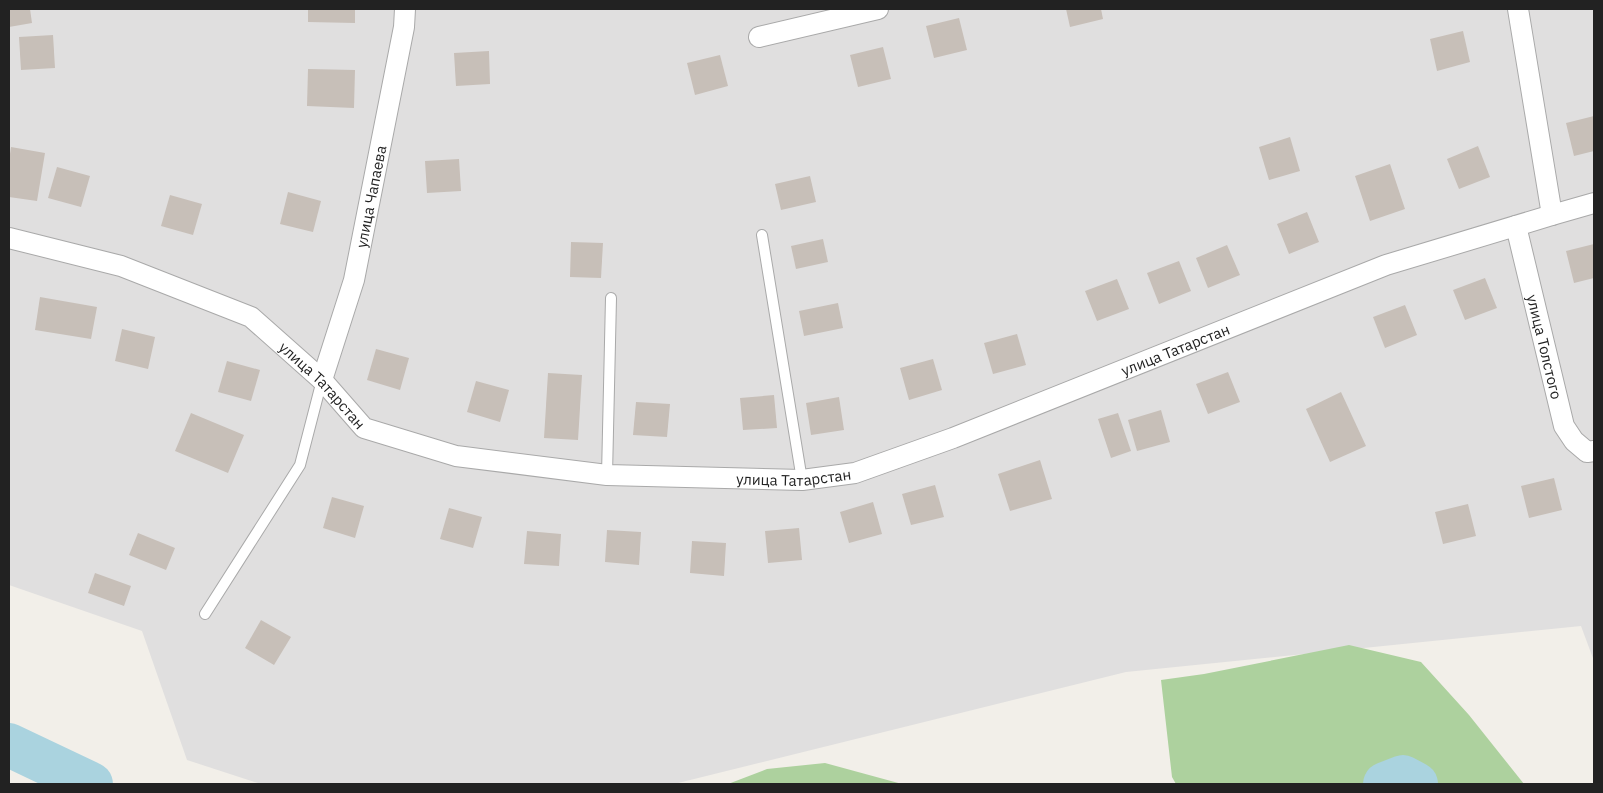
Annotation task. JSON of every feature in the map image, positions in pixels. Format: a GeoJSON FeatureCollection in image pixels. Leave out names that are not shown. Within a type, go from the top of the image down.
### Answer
{"type":"FeatureCollection","features":[{"type":"Feature","properties":{"kind":"street","name":"улица Чапаева"},"geometry":{"type":"LineString","coordinates":[[322,380],[354,280],[404,26],[405,9]]}},
{"type":"Feature","properties":{"kind":"street"},"geometry":{"type":"LineString","coordinates":[[759,37],[878,9]]}},
{"type":"Feature","properties":{"kind":"street"},"geometry":{"type":"LineString","coordinates":[[1518,9],[1552,215]]}},
{"type":"Feature","properties":{"kind":"street","name":"улица Татарстан"},"geometry":{"type":"LineString","coordinates":[[9,238],[121,266],[251,317],[322,380],[364,428],[456,456],[607,475],[802,480],[855,473],[953,438],[1386,265],[1594,203]]}},
{"type":"Feature","properties":{"kind":"street","name":"улица Толстого"},"geometry":{"type":"LineString","coordinates":[[1516,226],[1564,426],[1574,441],[1587,452],[1594,451]]}},
{"type":"Feature","properties":{"kind":"lane"},"geometry":{"type":"LineString","coordinates":[[762,235],[802,480]]}},
{"type":"Feature","properties":{"kind":"lane"},"geometry":{"type":"LineString","coordinates":[[607,475],[611,298]]}},
{"type":"Feature","properties":{"kind":"lane"},"geometry":{"type":"LineString","coordinates":[[205,614],[300,465],[322,380]]}},
{"type":"Feature","properties":{"kind":"shaded area"},"geometry":{"type":"Polygon","coordinates":[[[9,9],[1594,9],[1594,661],[1581,626],[1126,672],[674,784],[261,784],[187,760],[142,631],[9,585],[9,9]]]}},
{"type":"Feature","properties":{"kind":"green space"},"geometry":{"type":"Polygon","coordinates":[[[1349,645],[1421,662],[1469,715],[1524,784],[1176,784],[1172,777],[1161,680],[1204,674],[1349,645]]]}},
{"type":"Feature","properties":{"kind":"green space"},"geometry":{"type":"Polygon","coordinates":[[[825,763],[902,784],[728,784],[767,769],[825,763]]]}},
{"type":"Feature","properties":{"kind":"building"},"geometry":{"type":"Polygon","coordinates":[[[9,9],[30,9],[32,23],[9,27],[9,9]]]}},
{"type":"Feature","properties":{"kind":"building"},"geometry":{"type":"Polygon","coordinates":[[[308,9],[355,9],[355,23],[308,22],[308,9]]]}},
{"type":"Feature","properties":{"kind":"building"},"geometry":{"type":"Polygon","coordinates":[[[1066,9],[1101,9],[1103,19],[1070,27],[1066,9]]]}},
{"type":"Feature","properties":{"kind":"building"},"geometry":{"type":"Polygon","coordinates":[[[959,18],[967,50],[934,58],[926,26],[959,18]]]}},
{"type":"Feature","properties":{"kind":"building"},"geometry":{"type":"Polygon","coordinates":[[[1463,31],[1470,62],[1437,71],[1430,39],[1463,31]]]}},
{"type":"Feature","properties":{"kind":"building"},"geometry":{"type":"Polygon","coordinates":[[[53,35],[55,68],[21,70],[19,37],[53,35]]]}},
{"type":"Feature","properties":{"kind":"building"},"geometry":{"type":"Polygon","coordinates":[[[883,47],[891,79],[858,87],[850,55],[883,47]]]}},
{"type":"Feature","properties":{"kind":"building"},"geometry":{"type":"Polygon","coordinates":[[[489,51],[490,84],[456,86],[454,53],[489,51]]]}},
{"type":"Feature","properties":{"kind":"building"},"geometry":{"type":"Polygon","coordinates":[[[720,55],[728,86],[695,95],[687,63],[720,55]]]}},
{"type":"Feature","properties":{"kind":"building"},"geometry":{"type":"Polygon","coordinates":[[[308,69],[355,70],[354,108],[307,106],[308,69]]]}},
{"type":"Feature","properties":{"kind":"building"},"geometry":{"type":"Polygon","coordinates":[[[1594,116],[1594,151],[1574,156],[1566,123],[1594,116]]]}},
{"type":"Feature","properties":{"kind":"building"},"geometry":{"type":"Polygon","coordinates":[[[1290,137],[1300,171],[1269,180],[1259,147],[1290,137]]]}},
{"type":"Feature","properties":{"kind":"building"},"geometry":{"type":"Polygon","coordinates":[[[1478,146],[1490,177],[1459,189],[1447,159],[1478,146]]]}},
{"type":"Feature","properties":{"kind":"building"},"geometry":{"type":"Polygon","coordinates":[[[11,147],[45,153],[37,201],[9,197],[11,147]]]}},
{"type":"Feature","properties":{"kind":"building"},"geometry":{"type":"Polygon","coordinates":[[[459,159],[461,191],[427,193],[425,161],[459,159]]]}},
{"type":"Feature","properties":{"kind":"building"},"geometry":{"type":"Polygon","coordinates":[[[1390,164],[1405,209],[1370,221],[1355,176],[1390,164]]]}},
{"type":"Feature","properties":{"kind":"building"},"geometry":{"type":"Polygon","coordinates":[[[57,167],[90,176],[81,207],[48,198],[57,167]]]}},
{"type":"Feature","properties":{"kind":"building"},"geometry":{"type":"Polygon","coordinates":[[[810,176],[816,202],[781,210],[775,184],[810,176]]]}},
{"type":"Feature","properties":{"kind":"building"},"geometry":{"type":"Polygon","coordinates":[[[288,192],[321,201],[313,232],[280,224],[288,192]]]}},
{"type":"Feature","properties":{"kind":"building"},"geometry":{"type":"Polygon","coordinates":[[[170,195],[202,204],[193,235],[161,226],[170,195]]]}},
{"type":"Feature","properties":{"kind":"building"},"geometry":{"type":"Polygon","coordinates":[[[1307,212],[1319,242],[1289,254],[1277,224],[1307,212]]]}},
{"type":"Feature","properties":{"kind":"building"},"geometry":{"type":"Polygon","coordinates":[[[823,239],[828,262],[796,269],[791,246],[823,239]]]}},
{"type":"Feature","properties":{"kind":"building"},"geometry":{"type":"Polygon","coordinates":[[[571,242],[603,243],[601,278],[570,277],[571,242]]]}},
{"type":"Feature","properties":{"kind":"building"},"geometry":{"type":"Polygon","coordinates":[[[1594,244],[1594,278],[1574,283],[1566,251],[1594,244]]]}},
{"type":"Feature","properties":{"kind":"building"},"geometry":{"type":"Polygon","coordinates":[[[1227,245],[1240,275],[1208,288],[1196,258],[1227,245]]]}},
{"type":"Feature","properties":{"kind":"building"},"geometry":{"type":"Polygon","coordinates":[[[1179,261],[1191,291],[1159,304],[1147,273],[1179,261]]]}},
{"type":"Feature","properties":{"kind":"building"},"geometry":{"type":"Polygon","coordinates":[[[1485,278],[1497,308],[1465,320],[1453,290],[1485,278]]]}},
{"type":"Feature","properties":{"kind":"building"},"geometry":{"type":"Polygon","coordinates":[[[1117,279],[1129,309],[1097,321],[1085,291],[1117,279]]]}},
{"type":"Feature","properties":{"kind":"building"},"geometry":{"type":"Polygon","coordinates":[[[40,297],[97,307],[91,339],[35,330],[40,297]]]}},
{"type":"Feature","properties":{"kind":"building"},"geometry":{"type":"Polygon","coordinates":[[[838,303],[843,328],[804,336],[799,311],[838,303]]]}},
{"type":"Feature","properties":{"kind":"building"},"geometry":{"type":"Polygon","coordinates":[[[1405,305],[1417,335],[1385,348],[1373,317],[1405,305]]]}},
{"type":"Feature","properties":{"kind":"building"},"geometry":{"type":"Polygon","coordinates":[[[122,329],[155,337],[148,369],[115,361],[122,329]]]}},
{"type":"Feature","properties":{"kind":"building"},"geometry":{"type":"Polygon","coordinates":[[[1017,334],[1026,365],[993,374],[984,343],[1017,334]]]}},
{"type":"Feature","properties":{"kind":"building"},"geometry":{"type":"Polygon","coordinates":[[[376,349],[409,358],[400,390],[367,380],[376,349]]]}},
{"type":"Feature","properties":{"kind":"building"},"geometry":{"type":"Polygon","coordinates":[[[933,359],[942,390],[909,400],[900,368],[933,359]]]}},
{"type":"Feature","properties":{"kind":"building"},"geometry":{"type":"Polygon","coordinates":[[[227,361],[260,370],[251,401],[218,392],[227,361]]]}},
{"type":"Feature","properties":{"kind":"building"},"geometry":{"type":"Polygon","coordinates":[[[1228,372],[1240,402],[1208,414],[1196,384],[1228,372]]]}},
{"type":"Feature","properties":{"kind":"building"},"geometry":{"type":"Polygon","coordinates":[[[548,373],[582,375],[578,440],[544,438],[548,373]]]}},
{"type":"Feature","properties":{"kind":"building"},"geometry":{"type":"Polygon","coordinates":[[[476,381],[509,390],[500,422],[467,412],[476,381]]]}},
{"type":"Feature","properties":{"kind":"building"},"geometry":{"type":"Polygon","coordinates":[[[1341,392],[1366,446],[1330,462],[1306,409],[1341,392]]]}},
{"type":"Feature","properties":{"kind":"building"},"geometry":{"type":"Polygon","coordinates":[[[774,395],[777,428],[743,430],[740,398],[774,395]]]}},
{"type":"Feature","properties":{"kind":"building"},"geometry":{"type":"Polygon","coordinates":[[[839,397],[844,430],[811,435],[806,403],[839,397]]]}},
{"type":"Feature","properties":{"kind":"building"},"geometry":{"type":"Polygon","coordinates":[[[636,402],[670,404],[667,437],[633,435],[636,402]]]}},
{"type":"Feature","properties":{"kind":"building"},"geometry":{"type":"Polygon","coordinates":[[[1161,410],[1170,442],[1137,451],[1128,420],[1161,410]]]}},
{"type":"Feature","properties":{"kind":"building"},"geometry":{"type":"Polygon","coordinates":[[[191,413],[244,435],[228,473],[175,451],[191,413]]]}},
{"type":"Feature","properties":{"kind":"building"},"geometry":{"type":"Polygon","coordinates":[[[1118,413],[1131,451],[1111,458],[1098,419],[1118,413]]]}},
{"type":"Feature","properties":{"kind":"building"},"geometry":{"type":"Polygon","coordinates":[[[1040,460],[1052,499],[1010,511],[998,474],[1040,460]]]}},
{"type":"Feature","properties":{"kind":"building"},"geometry":{"type":"Polygon","coordinates":[[[1554,478],[1562,510],[1529,518],[1521,486],[1554,478]]]}},
{"type":"Feature","properties":{"kind":"building"},"geometry":{"type":"Polygon","coordinates":[[[935,485],[944,517],[911,525],[902,494],[935,485]]]}},
{"type":"Feature","properties":{"kind":"building"},"geometry":{"type":"Polygon","coordinates":[[[332,497],[364,506],[355,538],[323,528],[332,497]]]}},
{"type":"Feature","properties":{"kind":"building"},"geometry":{"type":"Polygon","coordinates":[[[873,502],[882,534],[849,543],[840,512],[873,502]]]}},
{"type":"Feature","properties":{"kind":"building"},"geometry":{"type":"Polygon","coordinates":[[[1468,504],[1476,536],[1443,544],[1435,512],[1468,504]]]}},
{"type":"Feature","properties":{"kind":"building"},"geometry":{"type":"Polygon","coordinates":[[[449,508],[482,517],[473,548],[440,539],[449,508]]]}},
{"type":"Feature","properties":{"kind":"building"},"geometry":{"type":"Polygon","coordinates":[[[799,528],[802,560],[768,563],[765,531],[799,528]]]}},
{"type":"Feature","properties":{"kind":"building"},"geometry":{"type":"Polygon","coordinates":[[[607,530],[641,532],[639,565],[605,562],[607,530]]]}},
{"type":"Feature","properties":{"kind":"building"},"geometry":{"type":"Polygon","coordinates":[[[527,531],[561,534],[559,566],[524,564],[527,531]]]}},
{"type":"Feature","properties":{"kind":"building"},"geometry":{"type":"Polygon","coordinates":[[[138,533],[175,548],[166,570],[129,555],[138,533]]]}},
{"type":"Feature","properties":{"kind":"building"},"geometry":{"type":"Polygon","coordinates":[[[692,541],[726,543],[724,576],[690,573],[692,541]]]}},
{"type":"Feature","properties":{"kind":"building"},"geometry":{"type":"Polygon","coordinates":[[[95,573],[131,586],[124,606],[88,593],[95,573]]]}},
{"type":"Feature","properties":{"kind":"building"},"geometry":{"type":"Polygon","coordinates":[[[261,620],[291,637],[274,665],[245,648],[261,620]]]}},
{"type":"Feature","properties":{"kind":"waterway"},"geometry":{"type":"LineString","coordinates":[[9,745],[91,784]]}},
{"type":"Feature","properties":{"kind":"waterway"},"geometry":{"type":"LineString","coordinates":[[1385,784],[1403,777],[1416,784]]}}]}
